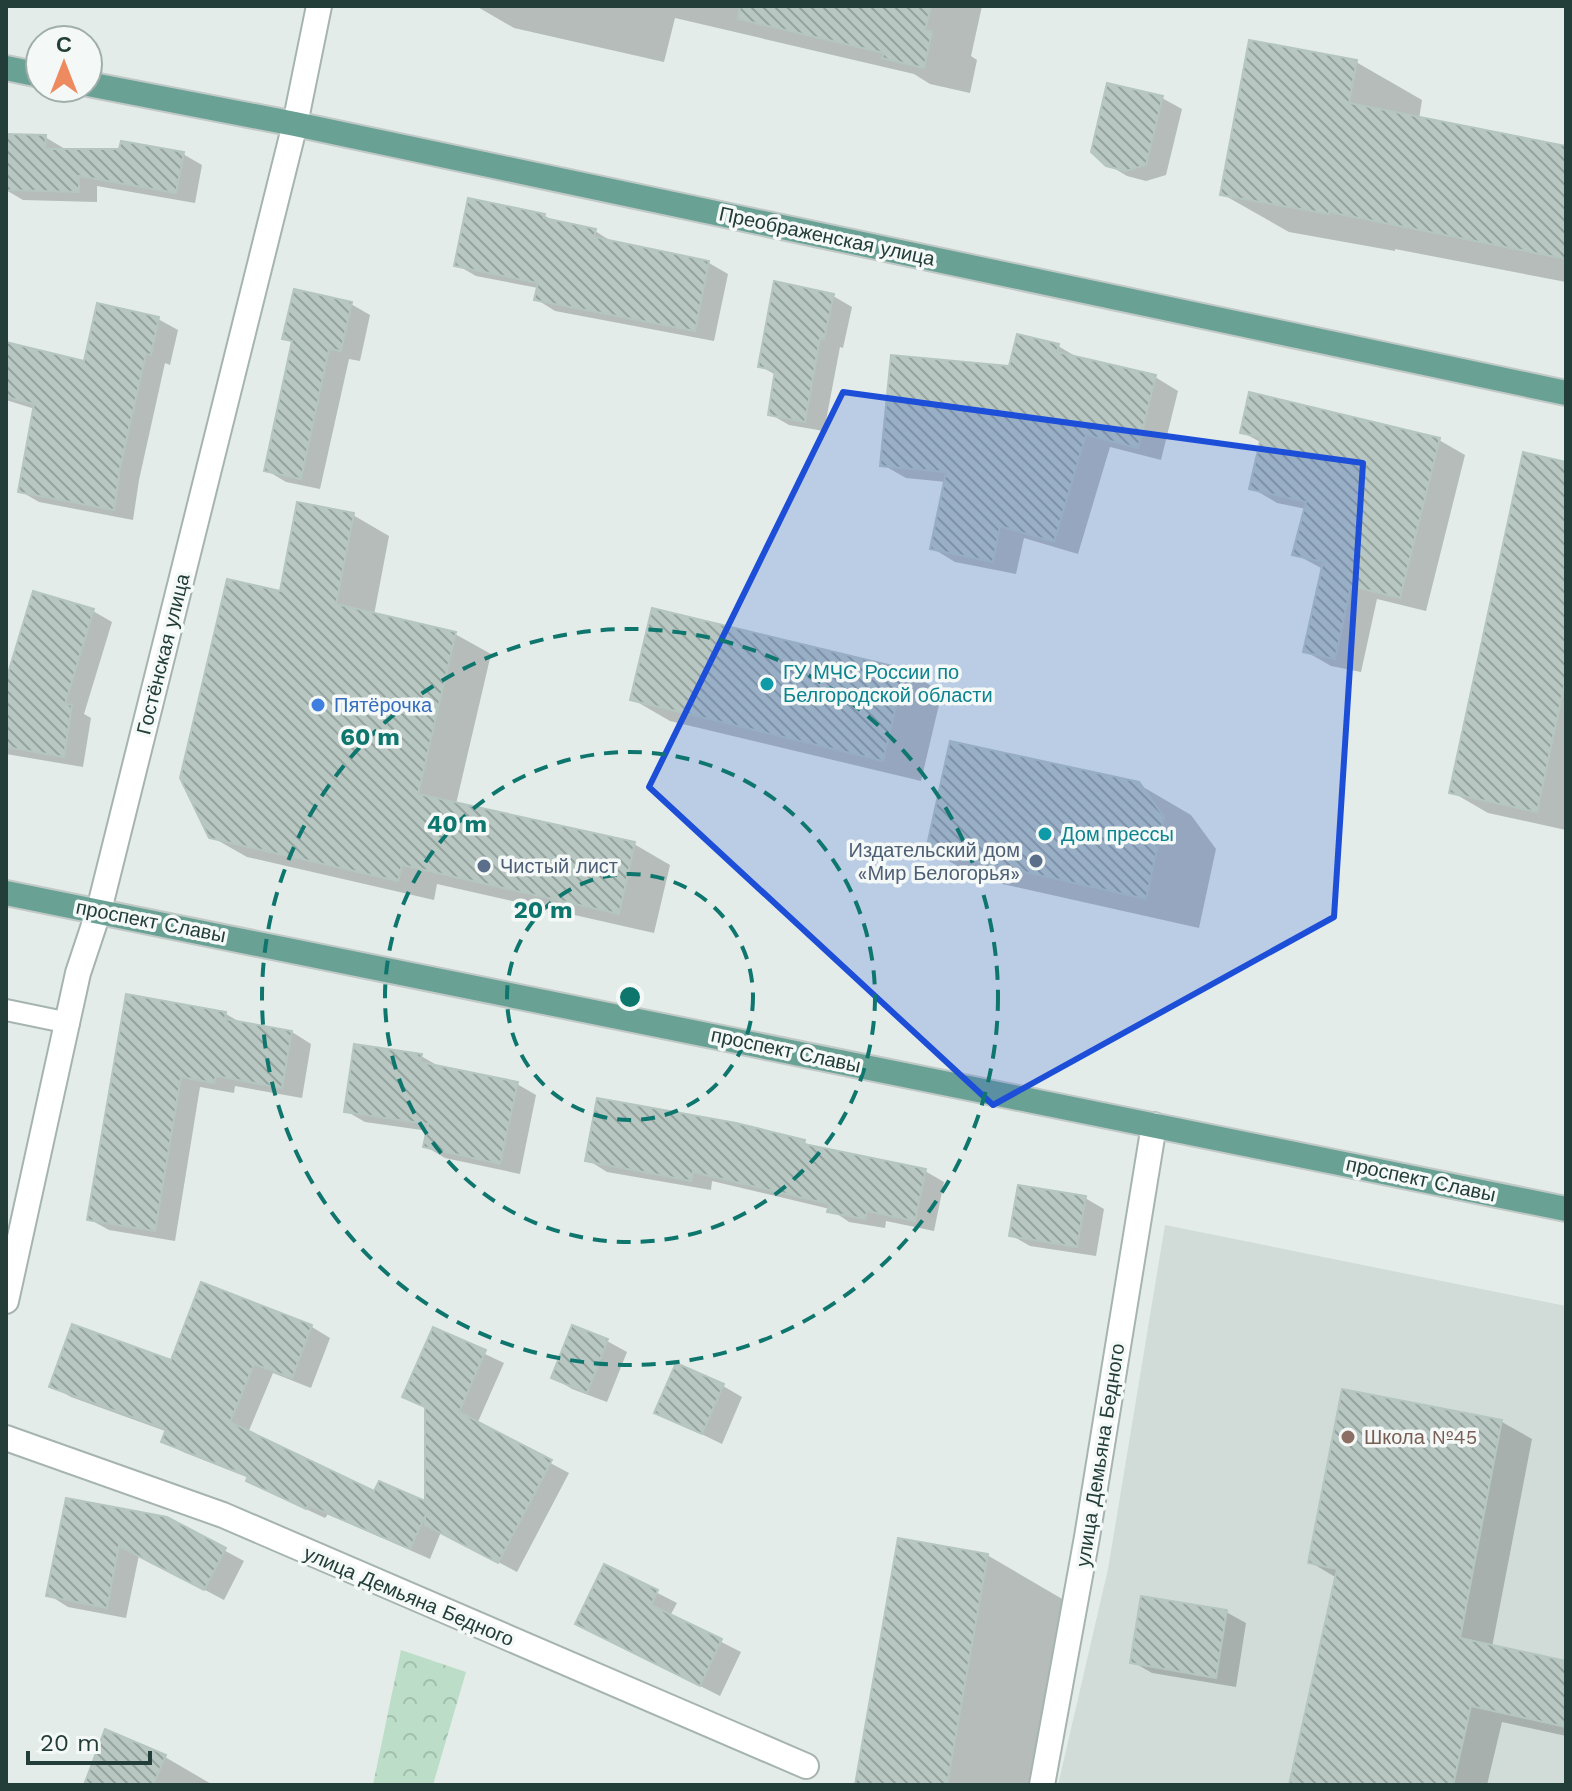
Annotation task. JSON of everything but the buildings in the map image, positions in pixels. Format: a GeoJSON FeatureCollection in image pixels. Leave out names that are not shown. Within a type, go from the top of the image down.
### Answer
{"type":"FeatureCollection","features":[{"type":"Feature","properties":{"kind":"main road","name":"Преображенская улица"},"geometry":{"type":"LineString","coordinates":[[104,87],[295,124],[1566,393]]}},
{"type":"Feature","properties":{"kind":"main road","name":"проспект Славы"},"geometry":{"type":"LineString","coordinates":[[6,893],[1566,1209]]}},
{"type":"Feature","properties":{"kind":"street","name":"Гостёнская улица"},"geometry":{"type":"LineString","coordinates":[[6,1301],[78,973],[99,910],[295,124],[319,6]]}},
{"type":"Feature","properties":{"kind":"street","name":"улица Демьяна Бедного"},"geometry":{"type":"LineString","coordinates":[[1042,1785],[1087,1537],[1154,1125]]}},
{"type":"Feature","properties":{"kind":"street","name":"улица Демьяна Бедного"},"geometry":{"type":"LineString","coordinates":[[6,1438],[223,1515],[806,1766]]}},
{"type":"Feature","properties":{"kind":"lane"},"geometry":{"type":"LineString","coordinates":[[6,1010],[69,1023]]}},
{"type":"Feature","properties":{"kind":"highlighted area"},"geometry":{"type":"Polygon","coordinates":[[[843,392],[1363,463],[1334,917],[993,1105],[649,787],[843,392]]]}},
{"type":"Feature","properties":{"kind":"shaded area","name":"Школа №45"},"geometry":{"type":"Polygon","coordinates":[[[1165,1225],[1566,1306],[1566,1785],[1058,1785],[1108,1569],[1165,1225]]]}},
{"type":"Feature","properties":{"kind":"green space"},"geometry":{"type":"Polygon","coordinates":[[[401,1650],[466,1672],[433,1785],[373,1785],[401,1650]]]}},
{"type":"Feature","properties":{"kind":"place","name":"ГУ МЧС России по Белгородской области"},"geometry":{"type":"Point","coordinates":[767,684]}},
{"type":"Feature","properties":{"kind":"place","name":"Пятёрочка"},"geometry":{"type":"Point","coordinates":[318,705]}},
{"type":"Feature","properties":{"kind":"place","name":"Дом прессы"},"geometry":{"type":"Point","coordinates":[1045,834]}},
{"type":"Feature","properties":{"kind":"place","name":"Издательский дом «Мир Белогорья»"},"geometry":{"type":"Point","coordinates":[1036,861]}},
{"type":"Feature","properties":{"kind":"place","name":"Чистый лист"},"geometry":{"type":"Point","coordinates":[484,866]}},
{"type":"Feature","properties":{"kind":"place","name":"Школа №45"},"geometry":{"type":"Point","coordinates":[1348,1437]}}]}
